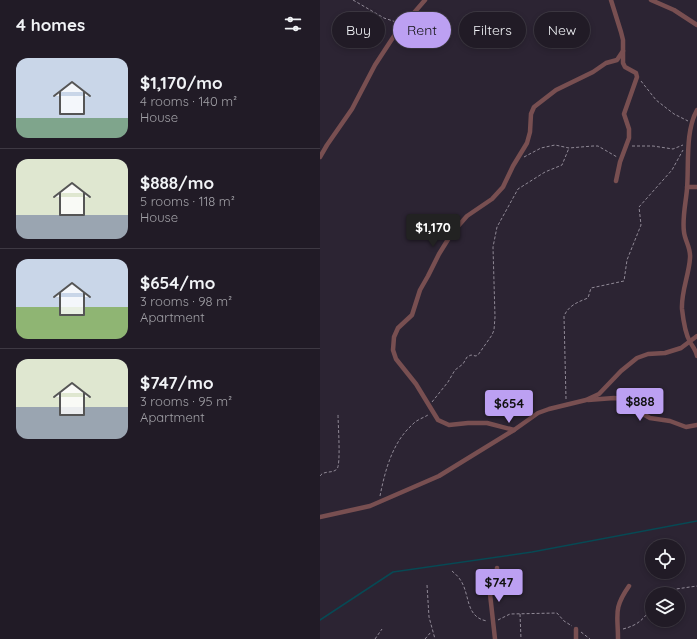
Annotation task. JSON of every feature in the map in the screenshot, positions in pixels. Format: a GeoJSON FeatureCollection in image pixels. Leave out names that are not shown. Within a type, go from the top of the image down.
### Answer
{"type":"FeatureCollection","features":[{"type":"Feature","properties":{"kind":"street"},"geometry":{"type":"LineString","coordinates":[[414,12],[425,0]]}},
{"type":"Feature","properties":{"kind":"street"},"geometry":{"type":"LineString","coordinates":[[611,0],[621,32],[623,65],[635,72],[637,77],[624,114],[629,130],[627,146],[621,159],[616,182]]}},
{"type":"Feature","properties":{"kind":"street"},"geometry":{"type":"LineString","coordinates":[[651,0],[674,10],[697,25]]}},
{"type":"Feature","properties":{"kind":"street"},"geometry":{"type":"LineString","coordinates":[[320,157],[352,109],[375,65],[393,38]]}},
{"type":"Feature","properties":{"kind":"street"},"geometry":{"type":"LineString","coordinates":[[514,430],[487,423],[445,424],[438,420],[429,408],[416,384],[396,359],[393,347],[396,332],[412,315],[422,286],[452,233],[462,220],[497,196],[503,187],[528,139],[531,114],[534,107],[556,90],[593,72],[606,63],[617,60],[623,51]]}},
{"type":"Feature","properties":{"kind":"street"},"geometry":{"type":"LineString","coordinates":[[697,110],[692,123],[688,148],[688,187],[684,231],[690,251],[690,260],[682,303],[684,320],[690,342],[695,348],[697,356]]}},
{"type":"Feature","properties":{"kind":"street"},"geometry":{"type":"LineString","coordinates":[[688,187],[697,187]]}},
{"type":"Feature","properties":{"kind":"street"},"geometry":{"type":"LineString","coordinates":[[586,400],[599,394],[620,372],[637,358],[648,354],[672,351],[681,348],[697,336]]}},
{"type":"Feature","properties":{"kind":"street"},"geometry":{"type":"LineString","coordinates":[[320,517],[370,506],[439,476],[514,430],[538,413],[586,400],[614,398],[623,400],[650,418],[670,421],[686,426],[697,425]]}},
{"type":"Feature","properties":{"kind":"street"},"geometry":{"type":"LineString","coordinates":[[495,639],[490,594],[496,581],[497,568]]}},
{"type":"Feature","properties":{"kind":"street"},"geometry":{"type":"LineString","coordinates":[[618,639],[618,604],[629,586]]}},
{"type":"Feature","properties":{"kind":"street"},"geometry":{"type":"LineString","coordinates":[[576,629],[576,639]]}},
{"type":"Feature","properties":{"kind":"path"},"geometry":{"type":"LineString","coordinates":[[352,0],[384,18],[393,20]]}},
{"type":"Feature","properties":{"kind":"path"},"geometry":{"type":"LineString","coordinates":[[637,77],[656,100],[674,114],[685,121],[692,123]]}},
{"type":"Feature","properties":{"kind":"path"},"geometry":{"type":"LineString","coordinates":[[566,405],[564,316],[571,306],[578,301],[588,298],[592,288],[624,281],[627,260],[641,225],[639,207],[672,170],[685,146],[684,144],[678,148],[670,149],[653,146],[627,146]]}},
{"type":"Feature","properties":{"kind":"path"},"geometry":{"type":"LineString","coordinates":[[515,162],[541,148],[550,145],[558,145],[569,148],[598,146],[621,159]]}},
{"type":"Feature","properties":{"kind":"path"},"geometry":{"type":"LineString","coordinates":[[429,408],[455,370],[463,364],[467,357],[471,355],[478,355],[492,335],[495,317],[493,247],[497,226],[518,190],[545,172],[562,165],[569,148]]}},
{"type":"Feature","properties":{"kind":"path"},"geometry":{"type":"LineString","coordinates":[[379,502],[386,469],[398,443],[411,425],[432,412]]}},
{"type":"Feature","properties":{"kind":"path"},"geometry":{"type":"LineString","coordinates":[[320,476],[323,473],[335,470],[337,468],[340,453],[338,414]]}},
{"type":"Feature","properties":{"kind":"path"},"geometry":{"type":"LineString","coordinates":[[452,572],[462,583],[474,615],[478,619],[493,622],[510,614],[557,613],[569,625],[590,639]]}},
{"type":"Feature","properties":{"kind":"path"},"geometry":{"type":"LineString","coordinates":[[427,584],[429,617],[435,639]]}},
{"type":"Feature","properties":{"kind":"path"},"geometry":{"type":"LineString","coordinates":[[685,588],[697,586]]}},
{"type":"Feature","properties":{"kind":"path"},"geometry":{"type":"LineString","coordinates":[[520,614],[521,639]]}},
{"type":"Feature","properties":{"kind":"path"},"geometry":{"type":"LineString","coordinates":[[618,631],[630,628],[645,618]]}},
{"type":"Feature","properties":{"kind":"path"},"geometry":{"type":"LineString","coordinates":[[375,639],[382,630]]}},
{"type":"Feature","properties":{"kind":"path"},"geometry":{"type":"LineString","coordinates":[[425,639],[432,632]]}},
{"type":"Feature","properties":{"kind":"waterway"},"geometry":{"type":"LineString","coordinates":[[320,620],[393,572],[532,552],[697,521]]}}]}
